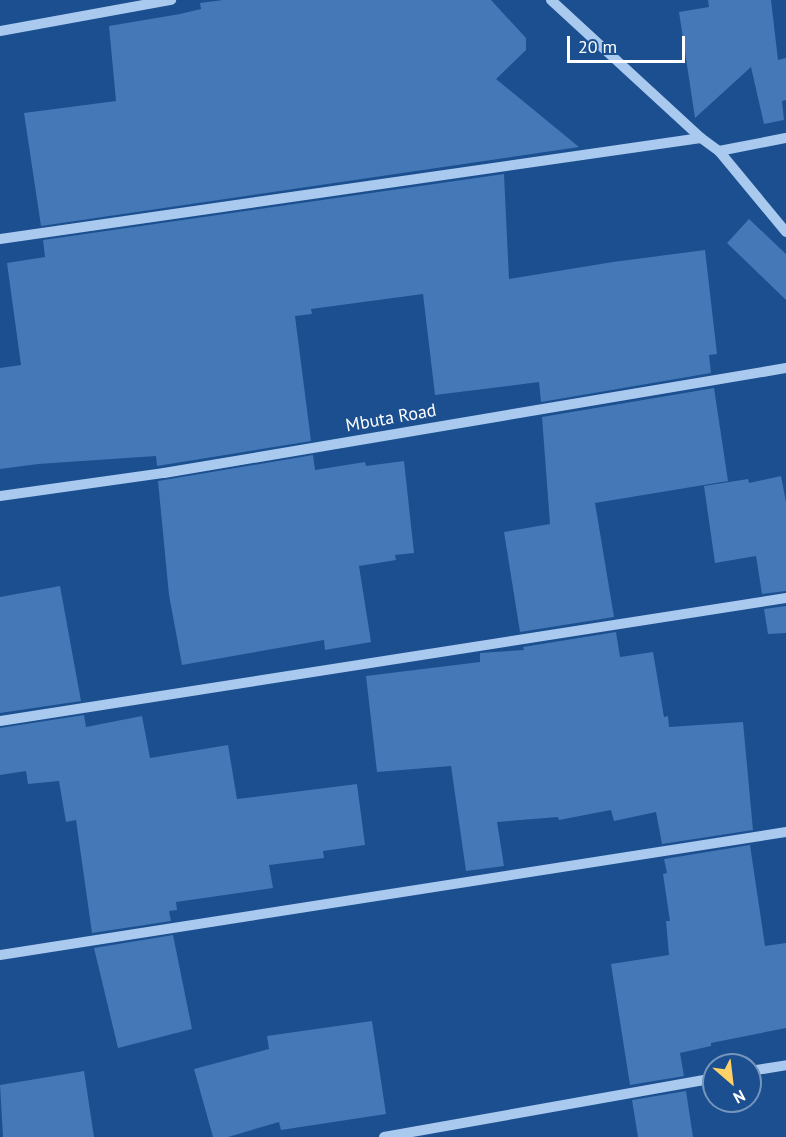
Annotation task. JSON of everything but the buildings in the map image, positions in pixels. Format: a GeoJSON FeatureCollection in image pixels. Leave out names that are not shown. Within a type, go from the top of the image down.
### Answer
{"type":"FeatureCollection","features":[{"type":"Feature","properties":{"kind":"street"},"geometry":{"type":"LineString","coordinates":[[0,31],[171,0]]}},
{"type":"Feature","properties":{"kind":"street"},"geometry":{"type":"LineString","coordinates":[[551,0],[701,138],[719,150],[786,232]]}},
{"type":"Feature","properties":{"kind":"street"},"geometry":{"type":"LineString","coordinates":[[0,239],[701,138]]}},
{"type":"Feature","properties":{"kind":"street"},"geometry":{"type":"LineString","coordinates":[[719,150],[786,138]]}},
{"type":"Feature","properties":{"kind":"street","name":"Mbuta Road"},"geometry":{"type":"LineString","coordinates":[[0,496],[164,473],[786,368]]}},
{"type":"Feature","properties":{"kind":"street"},"geometry":{"type":"LineString","coordinates":[[0,720],[786,598]]}},
{"type":"Feature","properties":{"kind":"street"},"geometry":{"type":"LineString","coordinates":[[0,956],[786,832]]}},
{"type":"Feature","properties":{"kind":"street"},"geometry":{"type":"LineString","coordinates":[[762,1069],[786,1065]]}},
{"type":"Feature","properties":{"kind":"street"},"geometry":{"type":"LineString","coordinates":[[384,1137],[702,1080]]}}]}
